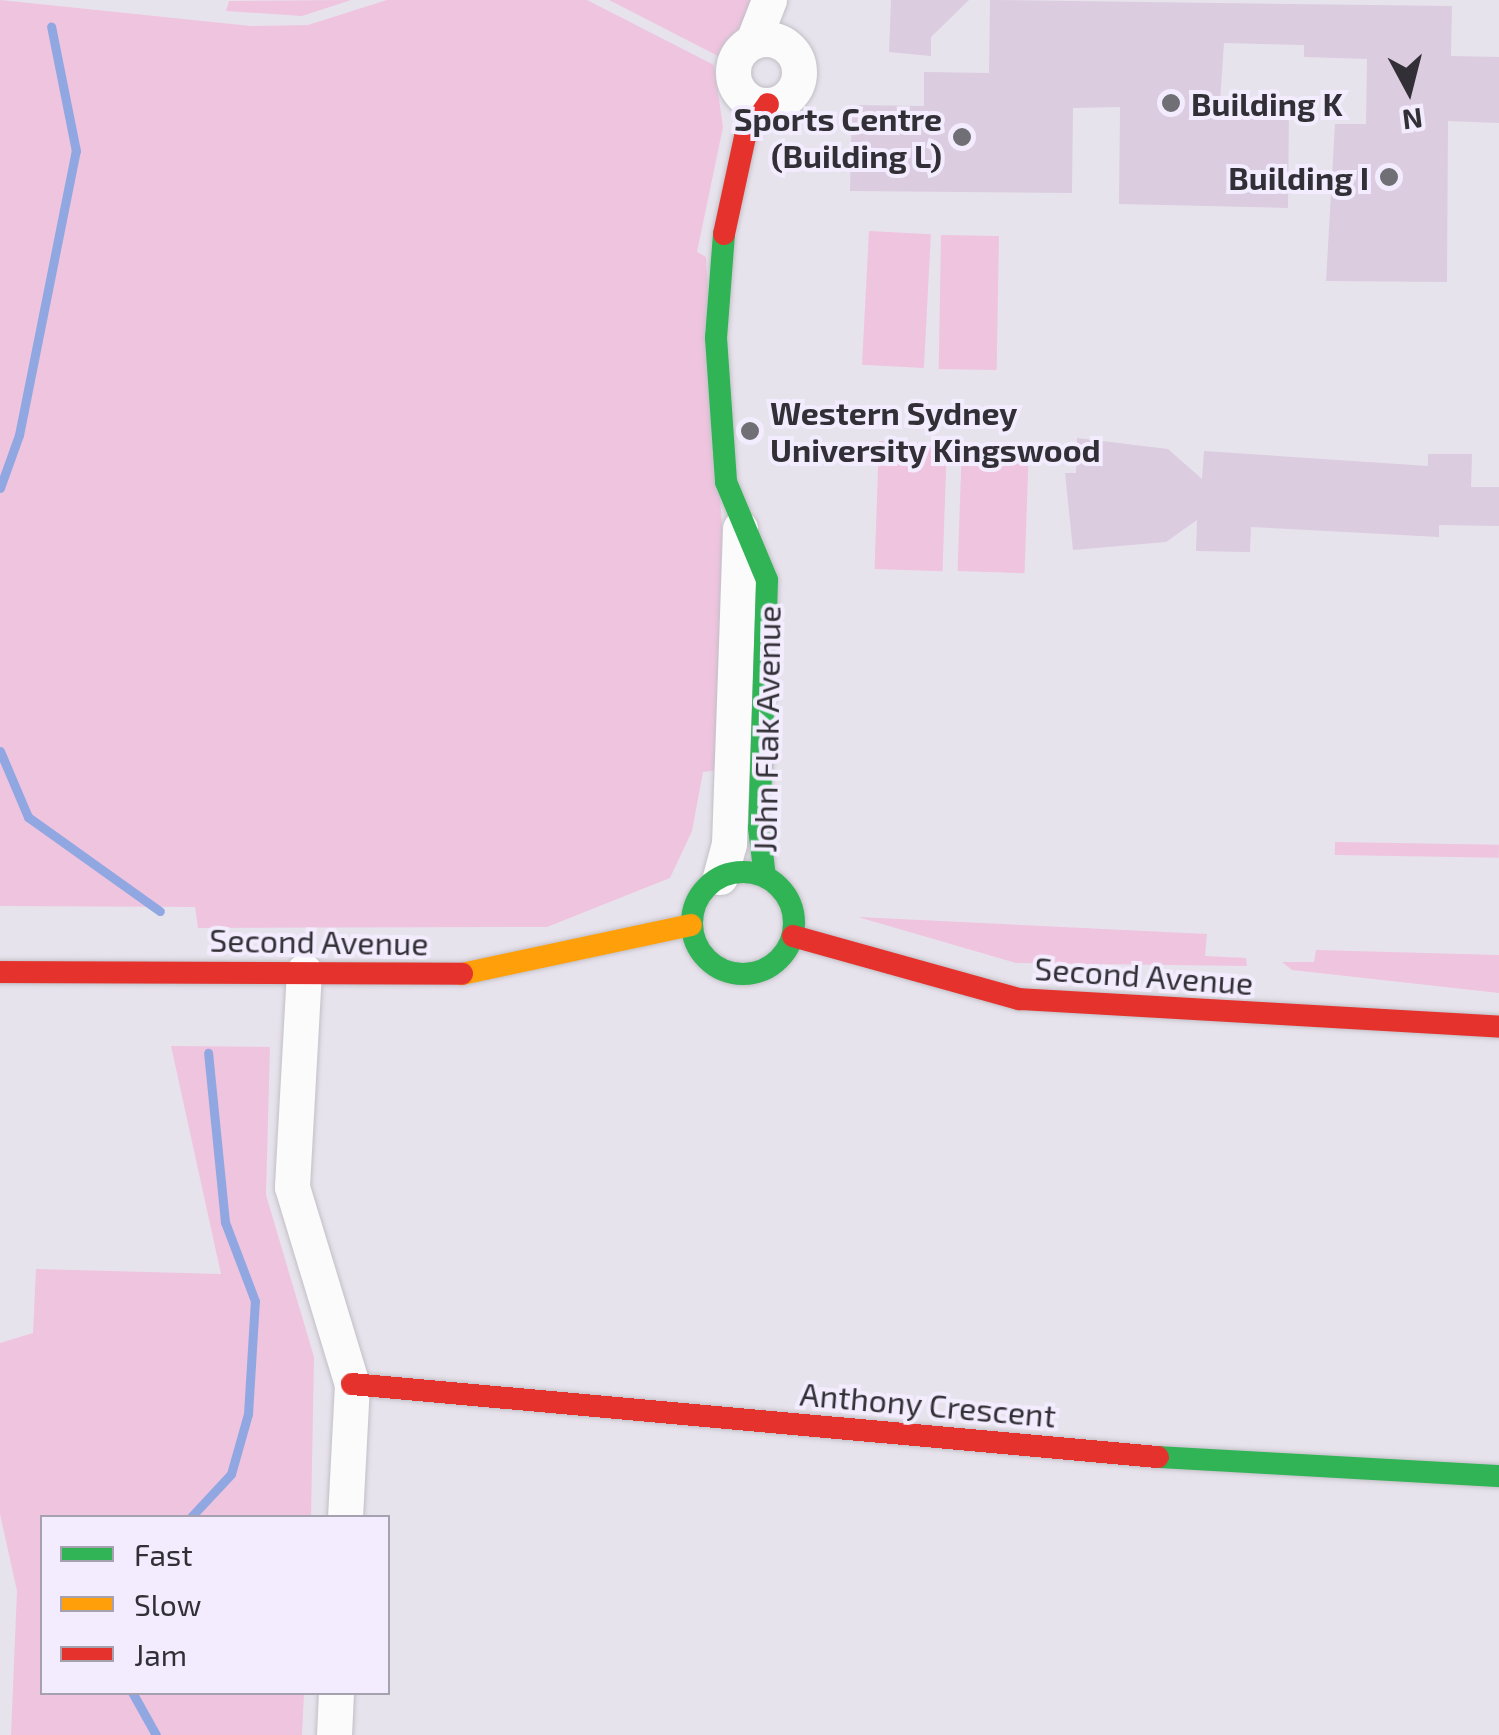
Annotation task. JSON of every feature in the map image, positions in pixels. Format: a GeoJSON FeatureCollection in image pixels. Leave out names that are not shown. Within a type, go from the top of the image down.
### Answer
{"type":"FeatureCollection","features":[{"type":"Feature","properties":{"kind":"street"},"geometry":{"type":"LineString","coordinates":[[766,42],[794,55],[798,80],[786,97],[754,99],[733,68],[766,42],[770,0]]}},
{"type":"Feature","properties":{"kind":"street","name":"John Flak Avenue"},"geometry":{"type":"LineString","coordinates":[[754,99],[724,213],[716,300],[721,450],[740,528],[767,580],[760,828],[765,877]]}},
{"type":"Feature","properties":{"kind":"street","name":"John Flak Avenue"},"geometry":{"type":"LineString","coordinates":[[720,877],[730,828],[740,528]]}},
{"type":"Feature","properties":{"kind":"street"},"geometry":{"type":"LineString","coordinates":[[720,877],[765,877],[792,908],[792,936],[775,963],[730,972],[702,955],[691,926],[698,897],[720,877]]}},
{"type":"Feature","properties":{"kind":"street","name":"Second Avenue"},"geometry":{"type":"LineString","coordinates":[[0,972],[475,973],[691,926]]}},
{"type":"Feature","properties":{"kind":"street","name":"Second Avenue"},"geometry":{"type":"LineString","coordinates":[[792,936],[1018,1000],[1499,1027]]}},
{"type":"Feature","properties":{"kind":"street"},"geometry":{"type":"LineString","coordinates":[[304,972],[292,1187],[352,1384],[345,1515]]}},
{"type":"Feature","properties":{"kind":"street","name":"Anthony Crescent"},"geometry":{"type":"LineString","coordinates":[[352,1384],[1236,1464],[1499,1476]]}},
{"type":"Feature","properties":{"kind":"street"},"geometry":{"type":"LineString","coordinates":[[334,1735],[336,1695]]}},
{"type":"Feature","properties":{"kind":"shaded area"},"geometry":{"type":"Polygon","coordinates":[[[0,0],[251,26],[308,25],[387,0],[587,0],[714,65],[723,127],[697,252],[706,257],[722,527],[718,770],[703,772],[692,831],[670,878],[547,927],[198,928],[195,907],[0,906],[0,0]]]}},
{"type":"Feature","properties":{"kind":"shaded area"},"geometry":{"type":"Polygon","coordinates":[[[351,0],[302,16],[226,11],[229,1],[351,0]]]}},
{"type":"Feature","properties":{"kind":"shaded area"},"geometry":{"type":"Polygon","coordinates":[[[609,0],[753,0],[746,27],[722,58],[609,0]]]}},
{"type":"Feature","properties":{"kind":"shaded area"},"geometry":{"type":"Polygon","coordinates":[[[869,231],[931,234],[924,368],[862,365],[869,231]]]}},
{"type":"Feature","properties":{"kind":"shaded area"},"geometry":{"type":"Polygon","coordinates":[[[941,235],[999,236],[997,370],[939,369],[941,235]]]}},
{"type":"Feature","properties":{"kind":"shaded area"},"geometry":{"type":"Polygon","coordinates":[[[879,441],[947,443],[942,571],[875,569],[879,441]]]}},
{"type":"Feature","properties":{"kind":"shaded area"},"geometry":{"type":"Polygon","coordinates":[[[962,444],[1029,446],[1025,573],[958,571],[962,444]]]}},
{"type":"Feature","properties":{"kind":"shaded area"},"geometry":{"type":"Polygon","coordinates":[[[1335,842],[1499,845],[1499,858],[1335,855],[1335,842]]]}},
{"type":"Feature","properties":{"kind":"shaded area"},"geometry":{"type":"Polygon","coordinates":[[[858,917],[1207,934],[1205,956],[1246,958],[1247,966],[1016,963],[858,917]]]}},
{"type":"Feature","properties":{"kind":"shaded area"},"geometry":{"type":"Polygon","coordinates":[[[1316,950],[1499,955],[1499,993],[1292,970],[1282,962],[1314,962],[1316,950]]]}},
{"type":"Feature","properties":{"kind":"shaded area"},"geometry":{"type":"Polygon","coordinates":[[[171,1046],[270,1047],[266,1195],[314,1357],[311,1515],[40,1515],[40,1695],[304,1695],[302,1735],[11,1735],[17,1591],[0,1514],[0,1343],[33,1333],[36,1269],[221,1274],[171,1046]]]}},
{"type":"Feature","properties":{"kind":"building"},"geometry":{"type":"Polygon","coordinates":[[[891,0],[969,0],[931,37],[931,56],[889,52],[891,0]]]}},
{"type":"Feature","properties":{"kind":"building"},"geometry":{"type":"Polygon","coordinates":[[[990,0],[1452,6],[1451,56],[1499,57],[1499,123],[1448,121],[1447,282],[1326,281],[1335,124],[1366,124],[1367,59],[1304,57],[1304,45],[1224,43],[1220,102],[1289,105],[1288,208],[1119,204],[1120,107],[1073,108],[1072,193],[850,191],[852,105],[924,106],[924,72],[989,73],[990,0]]]}},
{"type":"Feature","properties":{"kind":"building"},"geometry":{"type":"Polygon","coordinates":[[[1077,438],[1168,449],[1202,479],[1204,451],[1428,466],[1428,454],[1472,454],[1471,487],[1499,487],[1499,526],[1439,525],[1439,537],[1251,527],[1250,552],[1196,551],[1197,520],[1166,542],[1073,550],[1065,473],[1076,473],[1077,438]]]}},
{"type":"Feature","properties":{"kind":"waterway"},"geometry":{"type":"LineString","coordinates":[[0,488],[19,435],[76,151],[51,26]]}},
{"type":"Feature","properties":{"kind":"waterway"},"geometry":{"type":"LineString","coordinates":[[0,751],[28,817],[160,911]]}},
{"type":"Feature","properties":{"kind":"waterway"},"geometry":{"type":"LineString","coordinates":[[193,1515],[231,1474],[248,1414],[255,1301],[225,1222],[208,1053]]}},
{"type":"Feature","properties":{"kind":"waterway"},"geometry":{"type":"LineString","coordinates":[[134,1695],[156,1735]]}},
{"type":"Feature","properties":{"kind":"traffic: fast"},"geometry":{"type":"LineString","coordinates":[[724,234],[716,338],[726,482],[767,580],[759,828],[765,877]]}},
{"type":"Feature","properties":{"kind":"traffic: fast"},"geometry":{"type":"LineString","coordinates":[[743,872],[762,876],[779,887],[790,904],[794,923],[790,942],[779,959],[762,970],[743,974],[724,970],[707,959],[696,942],[692,923],[696,904],[707,887],[724,876],[743,872]]}},
{"type":"Feature","properties":{"kind":"traffic: fast"},"geometry":{"type":"LineString","coordinates":[[1158,1457],[1499,1476]]}},
{"type":"Feature","properties":{"kind":"traffic: slow"},"geometry":{"type":"LineString","coordinates":[[462,974],[691,925]]}},
{"type":"Feature","properties":{"kind":"traffic: jam"},"geometry":{"type":"LineString","coordinates":[[724,234],[745,137],[768,104]]}},
{"type":"Feature","properties":{"kind":"traffic: jam"},"geometry":{"type":"LineString","coordinates":[[793,936],[1019,999],[1499,1027]]}},
{"type":"Feature","properties":{"kind":"traffic: jam"},"geometry":{"type":"LineString","coordinates":[[0,972],[462,974]]}},
{"type":"Feature","properties":{"kind":"traffic: jam"},"geometry":{"type":"LineString","coordinates":[[352,1384],[1158,1457]]}},
{"type":"Feature","properties":{"kind":"place","name":"Building K"},"geometry":{"type":"Point","coordinates":[1171,103]}},
{"type":"Feature","properties":{"kind":"place","name":"Sports Centre (Building L)"},"geometry":{"type":"Point","coordinates":[962,137]}},
{"type":"Feature","properties":{"kind":"place","name":"Building I"},"geometry":{"type":"Point","coordinates":[1389,177]}},
{"type":"Feature","properties":{"kind":"place","name":"Western Sydney University Kingswood"},"geometry":{"type":"Point","coordinates":[750,431]}}]}
